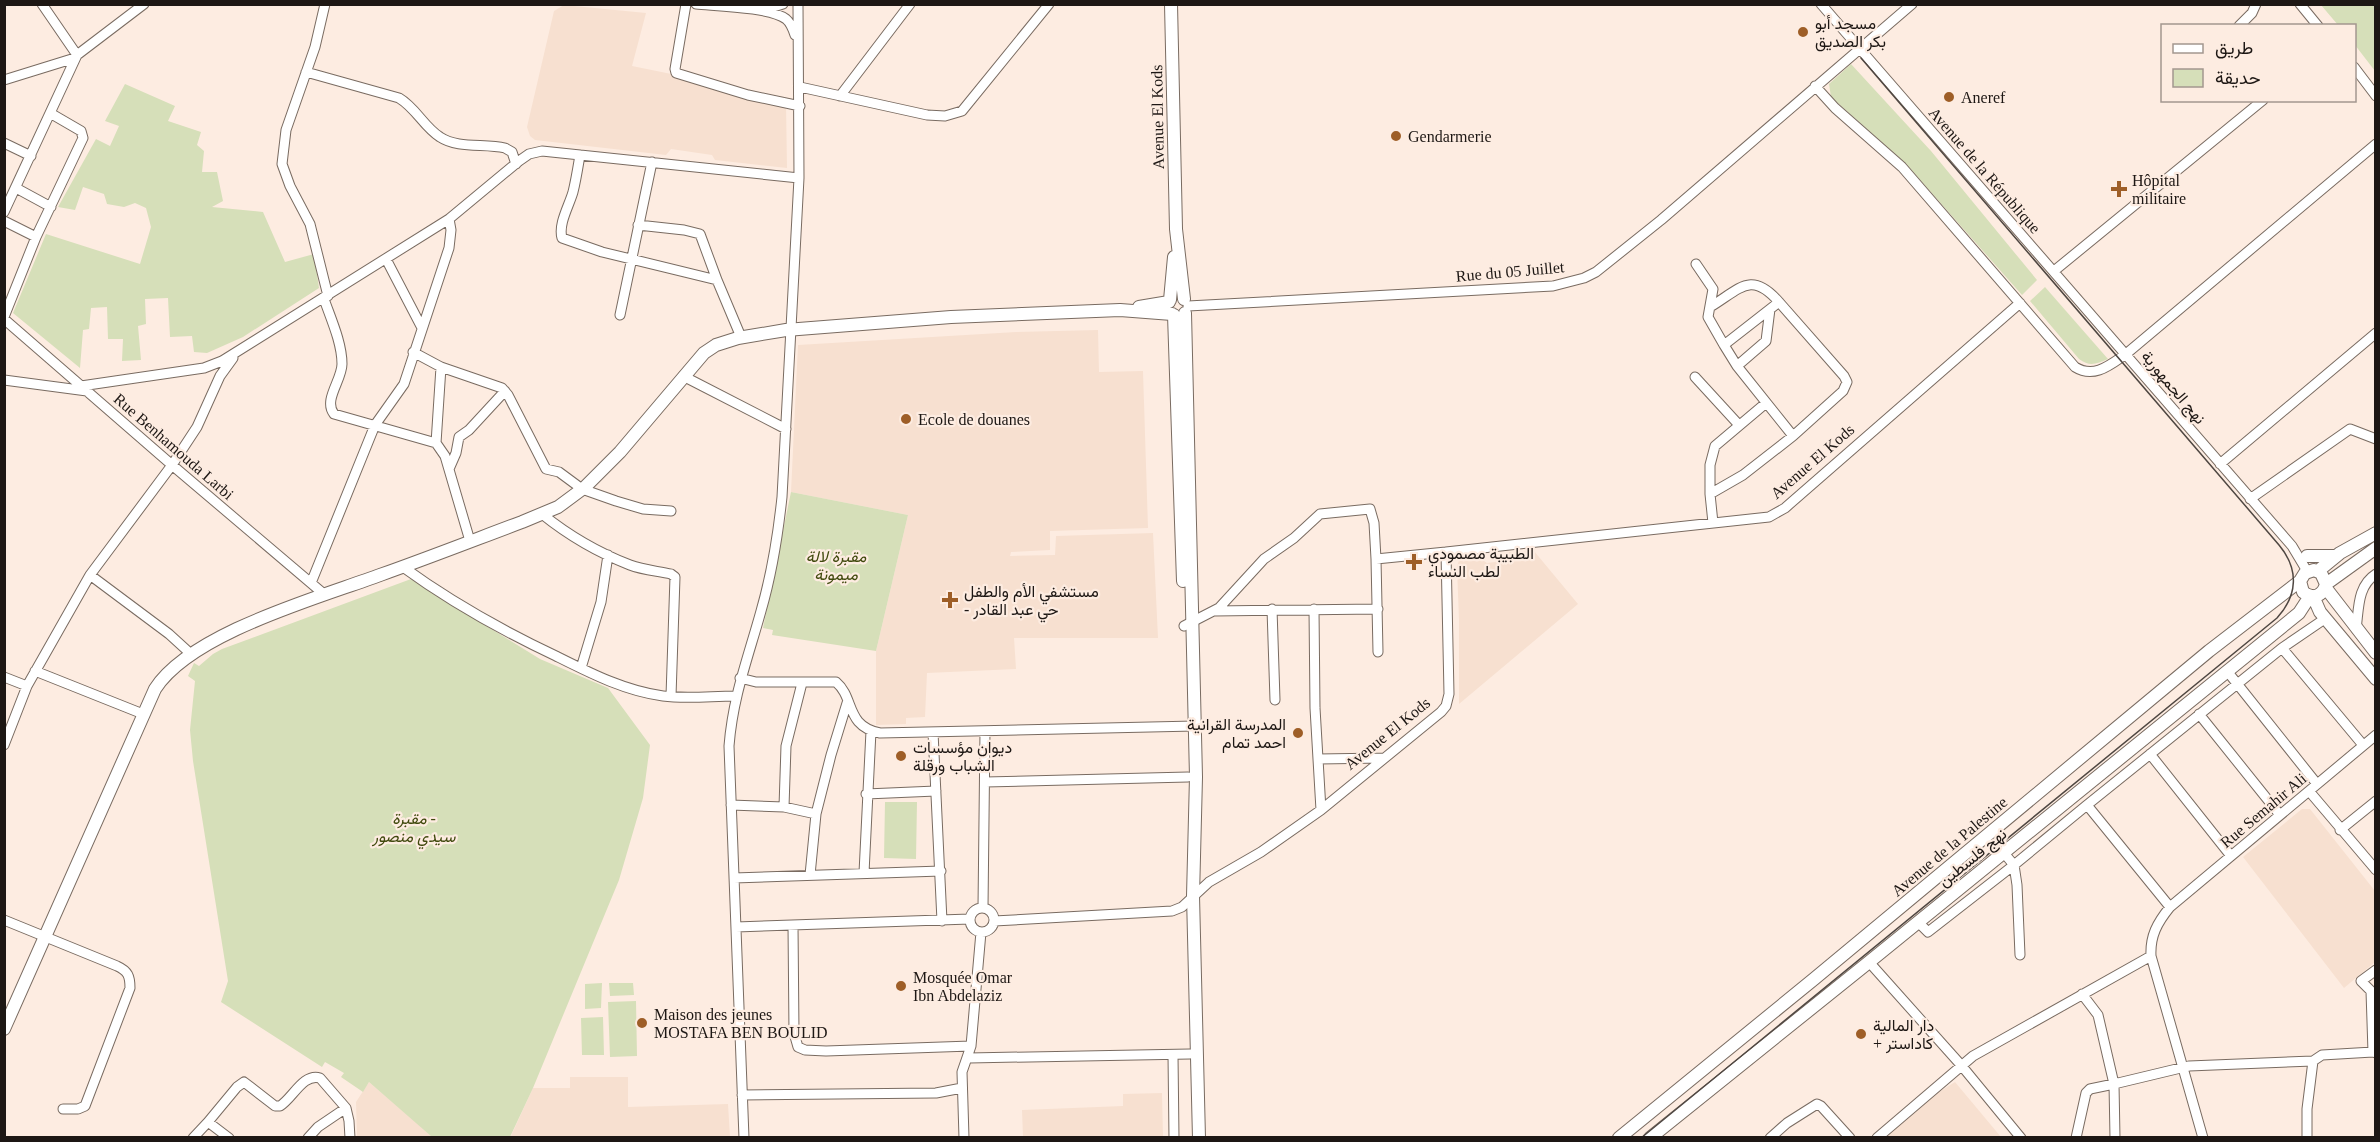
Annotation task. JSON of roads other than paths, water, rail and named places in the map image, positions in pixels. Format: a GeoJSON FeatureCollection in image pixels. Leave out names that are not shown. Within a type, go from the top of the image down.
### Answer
{"type":"FeatureCollection","features":[{"type":"Feature","properties":{"kind":"main road","name":"Avenue El Kods"},"geometry":{"type":"LineString","coordinates":[[1171,4],[1177,307],[1191,726],[1196,777],[1190,899]]}},
{"type":"Feature","properties":{"kind":"main road"},"geometry":{"type":"LineString","coordinates":[[4,1029],[159,682],[168,672],[209,644],[240,627],[558,507],[582,489],[620,452],[683,376],[704,353],[716,345],[741,337],[791,329],[951,317],[1177,307]]}},
{"type":"Feature","properties":{"kind":"main road","name":"Avenue de la Palestine"},"geometry":{"type":"LineString","coordinates":[[1619,1137],[1824,972],[2209,651],[2311,573],[2376,533]]}},
{"type":"Feature","properties":{"kind":"main road"},"geometry":{"type":"LineString","coordinates":[[2326,585],[2376,548]]}},
{"type":"Feature","properties":{"kind":"main road"},"geometry":{"type":"LineString","coordinates":[[2307,556],[2337,555]]}},
{"type":"Feature","properties":{"kind":"main road"},"geometry":{"type":"LineString","coordinates":[[2376,653],[2356,629],[2326,585],[2324,576],[2311,573],[2303,592],[2311,596],[2318,610],[2376,679]]}},
{"type":"Feature","properties":{"kind":"main road","name":"نهج فلسطين"},"geometry":{"type":"LineString","coordinates":[[1650,1137],[2299,613],[2311,596],[2321,594],[2326,585]]}},
{"type":"Feature","properties":{"kind":"main road","name":"Avenue El Kods"},"geometry":{"type":"LineString","coordinates":[[1190,899],[1188,777],[1191,726]]}},
{"type":"Feature","properties":{"kind":"main road"},"geometry":{"type":"LineString","coordinates":[[1190,899],[1192,1137]]}},
{"type":"Feature","properties":{"kind":"main road"},"geometry":{"type":"LineString","coordinates":[[1190,899],[1199,1137]]}},
{"type":"Feature","properties":{"kind":"street"},"geometry":{"type":"LineString","coordinates":[[4,80],[76,57],[144,4]]}},
{"type":"Feature","properties":{"kind":"street"},"geometry":{"type":"LineString","coordinates":[[325,4],[306,72],[286,130],[282,164],[287,180],[310,224],[336,334],[342,366],[330,404],[334,414],[436,443]]}},
{"type":"Feature","properties":{"kind":"street"},"geometry":{"type":"LineString","coordinates":[[686,4],[676,73],[748,95],[800,106]]}},
{"type":"Feature","properties":{"kind":"street"},"geometry":{"type":"LineString","coordinates":[[696,4],[759,11],[785,18],[791,25],[797,40]]}},
{"type":"Feature","properties":{"kind":"street"},"geometry":{"type":"LineString","coordinates":[[759,11],[774,9],[783,4]]}},
{"type":"Feature","properties":{"kind":"street"},"geometry":{"type":"LineString","coordinates":[[744,1137],[729,746],[735,696],[762,609],[778,535],[799,178],[798,4]]}},
{"type":"Feature","properties":{"kind":"street"},"geometry":{"type":"LineString","coordinates":[[840,96],[910,4]]}},
{"type":"Feature","properties":{"kind":"street"},"geometry":{"type":"LineString","coordinates":[[800,87],[927,115],[956,114],[962,111],[980,90],[1049,4]]}},
{"type":"Feature","properties":{"kind":"street","name":"Avenue de la République"},"geometry":{"type":"LineString","coordinates":[[1821,4],[2127,354]]}},
{"type":"Feature","properties":{"kind":"street","name":"Rue du 05 Juillet"},"geometry":{"type":"LineString","coordinates":[[1177,307],[1553,286],[1584,278],[1596,272],[1661,220],[1912,4]]}},
{"type":"Feature","properties":{"kind":"street"},"geometry":{"type":"LineString","coordinates":[[2242,24],[2252,13],[2256,4]]}},
{"type":"Feature","properties":{"kind":"street"},"geometry":{"type":"LineString","coordinates":[[2300,4],[2317,24]]}},
{"type":"Feature","properties":{"kind":"street"},"geometry":{"type":"LineString","coordinates":[[44,5],[76,57]]}},
{"type":"Feature","properties":{"kind":"street"},"geometry":{"type":"LineString","coordinates":[[5,211],[76,57]]}},
{"type":"Feature","properties":{"kind":"street"},"geometry":{"type":"LineString","coordinates":[[2356,69],[2376,96]]}},
{"type":"Feature","properties":{"kind":"street"},"geometry":{"type":"LineString","coordinates":[[306,72],[399,98],[441,138],[450,142],[505,148],[512,152],[516,164]]}},
{"type":"Feature","properties":{"kind":"street","name":"نهج الجمهورية"},"geometry":{"type":"LineString","coordinates":[[1815,86],[1835,108],[1902,167],[2075,367],[2081,371],[2095,372],[2127,354],[2292,546],[2311,573]]}},
{"type":"Feature","properties":{"kind":"street"},"geometry":{"type":"LineString","coordinates":[[2054,271],[2261,102]]}},
{"type":"Feature","properties":{"kind":"street"},"geometry":{"type":"LineString","coordinates":[[4,318],[36,237],[83,138],[81,131],[50,113]]}},
{"type":"Feature","properties":{"kind":"street"},"geometry":{"type":"LineString","coordinates":[[4,143],[31,156]]}},
{"type":"Feature","properties":{"kind":"street"},"geometry":{"type":"LineString","coordinates":[[2127,354],[2376,144]]}},
{"type":"Feature","properties":{"kind":"street"},"geometry":{"type":"LineString","coordinates":[[4,380],[84,388],[204,368],[222,362],[448,219],[529,154],[542,151],[799,178]]}},
{"type":"Feature","properties":{"kind":"street"},"geometry":{"type":"LineString","coordinates":[[580,155],[561,236],[566,240],[631,260],[717,280]]}},
{"type":"Feature","properties":{"kind":"street"},"geometry":{"type":"LineString","coordinates":[[620,315],[652,162]]}},
{"type":"Feature","properties":{"kind":"street"},"geometry":{"type":"LineString","coordinates":[[16,188],[51,207]]}},
{"type":"Feature","properties":{"kind":"street"},"geometry":{"type":"LineString","coordinates":[[311,583],[375,425],[401,388],[449,248],[451,230],[448,219]]}},
{"type":"Feature","properties":{"kind":"street"},"geometry":{"type":"LineString","coordinates":[[4,221],[36,237]]}},
{"type":"Feature","properties":{"kind":"street"},"geometry":{"type":"LineString","coordinates":[[638,225],[700,234],[741,337]]}},
{"type":"Feature","properties":{"kind":"street"},"geometry":{"type":"LineString","coordinates":[[386,260],[422,328]]}},
{"type":"Feature","properties":{"kind":"street"},"geometry":{"type":"LineString","coordinates":[[1696,264],[1713,289],[1708,317],[1737,366],[1793,436]]}},
{"type":"Feature","properties":{"kind":"street"},"geometry":{"type":"LineString","coordinates":[[1710,307],[1747,285],[1756,284],[1769,290],[1847,382],[1843,391],[1793,436],[1743,475],[1710,494]]}},
{"type":"Feature","properties":{"kind":"street"},"geometry":{"type":"LineString","coordinates":[[1724,345],[1779,302]]}},
{"type":"Feature","properties":{"kind":"street","name":"Avenue El Kods"},"geometry":{"type":"LineString","coordinates":[[1190,899],[1209,882],[1261,852],[1321,810],[1441,712],[1448,702],[1446,552],[1769,517],[1785,508],[2020,303]]}},
{"type":"Feature","properties":{"kind":"street"},"geometry":{"type":"LineString","coordinates":[[1737,366],[1766,341],[1770,309]]}},
{"type":"Feature","properties":{"kind":"street","name":"Rue Benhamouda Larbi"},"geometry":{"type":"LineString","coordinates":[[4,318],[325,595]]}},
{"type":"Feature","properties":{"kind":"street"},"geometry":{"type":"LineString","coordinates":[[2220,464],[2376,333]]}},
{"type":"Feature","properties":{"kind":"street"},"geometry":{"type":"LineString","coordinates":[[4,745],[27,686],[90,575],[172,465],[197,427],[226,366],[238,352]]}},
{"type":"Feature","properties":{"kind":"street"},"geometry":{"type":"LineString","coordinates":[[413,352],[441,367],[497,385],[505,391],[542,466],[559,472],[582,489],[643,509],[671,511]]}},
{"type":"Feature","properties":{"kind":"street"},"geometry":{"type":"LineString","coordinates":[[441,367],[436,443],[445,456],[470,541]]}},
{"type":"Feature","properties":{"kind":"street"},"geometry":{"type":"LineString","coordinates":[[683,376],[786,429]]}},
{"type":"Feature","properties":{"kind":"street"},"geometry":{"type":"LineString","coordinates":[[1695,377],[1739,425]]}},
{"type":"Feature","properties":{"kind":"street"},"geometry":{"type":"LineString","coordinates":[[449,470],[459,437],[469,430],[505,391]]}},
{"type":"Feature","properties":{"kind":"street"},"geometry":{"type":"LineString","coordinates":[[1713,523],[1710,465],[1715,446],[1767,403]]}},
{"type":"Feature","properties":{"kind":"street"},"geometry":{"type":"LineString","coordinates":[[2250,499],[2350,429],[2376,439]]}},
{"type":"Feature","properties":{"kind":"street"},"geometry":{"type":"LineString","coordinates":[[1188,624],[1214,611],[1264,559],[1324,512],[1370,509],[1374,523],[1378,652]]}},
{"type":"Feature","properties":{"kind":"street"},"geometry":{"type":"LineString","coordinates":[[542,514],[568,534],[608,555],[631,565],[671,574],[675,577],[671,696]]}},
{"type":"Feature","properties":{"kind":"street","name":"نهج الجمهورية"},"geometry":{"type":"LineString","coordinates":[[2292,546],[2314,562],[2311,573]]}},
{"type":"Feature","properties":{"kind":"street"},"geometry":{"type":"LineString","coordinates":[[1376,559],[1446,552]]}},
{"type":"Feature","properties":{"kind":"street"},"geometry":{"type":"LineString","coordinates":[[581,668],[602,602],[608,555]]}},
{"type":"Feature","properties":{"kind":"street"},"geometry":{"type":"LineString","coordinates":[[403,567],[475,615],[581,668],[637,690],[671,696],[735,696]]}},
{"type":"Feature","properties":{"kind":"street"},"geometry":{"type":"LineString","coordinates":[[2356,629],[2362,590],[2376,574]]}},
{"type":"Feature","properties":{"kind":"street"},"geometry":{"type":"LineString","coordinates":[[90,575],[169,634],[192,655]]}},
{"type":"Feature","properties":{"kind":"street"},"geometry":{"type":"LineString","coordinates":[[1272,609],[1275,700]]}},
{"type":"Feature","properties":{"kind":"street"},"geometry":{"type":"LineString","coordinates":[[1314,609],[1315,708],[1321,810]]}},
{"type":"Feature","properties":{"kind":"street"},"geometry":{"type":"LineString","coordinates":[[1214,611],[1378,609]]}},
{"type":"Feature","properties":{"kind":"street"},"geometry":{"type":"LineString","coordinates":[[1918,922],[1928,932],[2282,648],[2326,618]]}},
{"type":"Feature","properties":{"kind":"street"},"geometry":{"type":"LineString","coordinates":[[2282,648],[2363,745]]}},
{"type":"Feature","properties":{"kind":"street"},"geometry":{"type":"LineString","coordinates":[[35,671],[143,714]]}},
{"type":"Feature","properties":{"kind":"street"},"geometry":{"type":"LineString","coordinates":[[2227,671],[2317,784]]}},
{"type":"Feature","properties":{"kind":"street"},"geometry":{"type":"LineString","coordinates":[[4,678],[27,686]]}},
{"type":"Feature","properties":{"kind":"street"},"geometry":{"type":"LineString","coordinates":[[740,678],[756,682],[836,682],[858,721],[871,731],[933,732],[1191,726]]}},
{"type":"Feature","properties":{"kind":"street"},"geometry":{"type":"LineString","coordinates":[[784,807],[786,746],[802,683]]}},
{"type":"Feature","properties":{"kind":"street"},"geometry":{"type":"LineString","coordinates":[[810,875],[816,814],[847,702]]}},
{"type":"Feature","properties":{"kind":"street"},"geometry":{"type":"LineString","coordinates":[[2199,714],[2280,815]]}},
{"type":"Feature","properties":{"kind":"street"},"geometry":{"type":"LineString","coordinates":[[864,873],[866,794],[871,731]]}},
{"type":"Feature","properties":{"kind":"street"},"geometry":{"type":"LineString","coordinates":[[983,908],[985,731]]}},
{"type":"Feature","properties":{"kind":"street"},"geometry":{"type":"LineString","coordinates":[[933,732],[942,921]]}},
{"type":"Feature","properties":{"kind":"street","name":"Rue Semahir Ali"},"geometry":{"type":"LineString","coordinates":[[2151,956],[2150,944],[2154,930],[2169,908],[2376,735]]}},
{"type":"Feature","properties":{"kind":"street"},"geometry":{"type":"LineString","coordinates":[[2128,752],[2138,764]]}},
{"type":"Feature","properties":{"kind":"street"},"geometry":{"type":"LineString","coordinates":[[2150,754],[2231,856]]}},
{"type":"Feature","properties":{"kind":"street"},"geometry":{"type":"LineString","coordinates":[[1318,759],[1384,758]]}},
{"type":"Feature","properties":{"kind":"street"},"geometry":{"type":"LineString","coordinates":[[985,782],[1188,777]]}},
{"type":"Feature","properties":{"kind":"street"},"geometry":{"type":"LineString","coordinates":[[866,794],[936,791]]}},
{"type":"Feature","properties":{"kind":"street"},"geometry":{"type":"LineString","coordinates":[[2309,791],[2340,830],[2374,866]]}},
{"type":"Feature","properties":{"kind":"street"},"geometry":{"type":"LineString","coordinates":[[2340,830],[2376,801]]}},
{"type":"Feature","properties":{"kind":"street"},"geometry":{"type":"LineString","coordinates":[[2087,805],[2169,908]]}},
{"type":"Feature","properties":{"kind":"street"},"geometry":{"type":"LineString","coordinates":[[731,806],[784,807],[816,814]]}},
{"type":"Feature","properties":{"kind":"street"},"geometry":{"type":"LineString","coordinates":[[2003,852],[2014,865],[2020,955]]}},
{"type":"Feature","properties":{"kind":"street"},"geometry":{"type":"LineString","coordinates":[[734,878],[941,871]]}},
{"type":"Feature","properties":{"kind":"street"},"geometry":{"type":"LineString","coordinates":[[994,921],[1172,911],[1190,899]]}},
{"type":"Feature","properties":{"kind":"street"},"geometry":{"type":"LineString","coordinates":[[983,908],[993,915],[994,921],[987,931],[981,932],[971,925],[970,919],[977,909],[983,908]]}},
{"type":"Feature","properties":{"kind":"street"},"geometry":{"type":"LineString","coordinates":[[736,927],[970,919]]}},
{"type":"Feature","properties":{"kind":"street"},"geometry":{"type":"LineString","coordinates":[[4,920],[126,970],[130,978],[130,988],[85,1106],[78,1109],[63,1109]]}},
{"type":"Feature","properties":{"kind":"street"},"geometry":{"type":"LineString","coordinates":[[793,926],[794,1033],[798,1047],[805,1050],[826,1051],[971,1046]]}},
{"type":"Feature","properties":{"kind":"street"},"geometry":{"type":"LineString","coordinates":[[964,1137],[962,1072],[969,1058],[971,1046],[981,932]]}},
{"type":"Feature","properties":{"kind":"street"},"geometry":{"type":"LineString","coordinates":[[1876,1137],[1961,1065],[2151,956],[2203,1137]]}},
{"type":"Feature","properties":{"kind":"street"},"geometry":{"type":"LineString","coordinates":[[1869,962],[1961,1065],[2020,1137]]}},
{"type":"Feature","properties":{"kind":"street"},"geometry":{"type":"LineString","coordinates":[[2076,1137],[2087,1091],[2182,1068],[2221,1064],[2313,1061],[2322,1055],[2374,1052],[2371,991],[2361,981],[2376,970]]}},
{"type":"Feature","properties":{"kind":"street"},"geometry":{"type":"LineString","coordinates":[[2082,994],[2098,1015],[2114,1084],[2115,1137]]}},
{"type":"Feature","properties":{"kind":"street"},"geometry":{"type":"LineString","coordinates":[[969,1058],[1190,1054]]}},
{"type":"Feature","properties":{"kind":"street"},"geometry":{"type":"LineString","coordinates":[[1173,1055],[1174,1137]]}},
{"type":"Feature","properties":{"kind":"street"},"geometry":{"type":"LineString","coordinates":[[2307,1137],[2307,1109],[2313,1061]]}},
{"type":"Feature","properties":{"kind":"street"},"geometry":{"type":"LineString","coordinates":[[193,1137],[244,1082],[275,1106],[280,1107],[306,1080],[314,1077],[320,1078],[346,1108],[350,1137]]}},
{"type":"Feature","properties":{"kind":"street"},"geometry":{"type":"LineString","coordinates":[[742,1095],[936,1093],[962,1088]]}},
{"type":"Feature","properties":{"kind":"street"},"geometry":{"type":"LineString","coordinates":[[1770,1137],[1817,1104],[1851,1137]]}},
{"type":"Feature","properties":{"kind":"street"},"geometry":{"type":"LineString","coordinates":[[308,1137],[318,1127],[346,1108]]}},
{"type":"Feature","properties":{"kind":"street"},"geometry":{"type":"LineString","coordinates":[[208,1122],[229,1137]]}},
{"type":"Feature","properties":{"kind":"tram line"},"geometry":{"type":"LineString","coordinates":[[1641,1138],[2277,618],[2292,591],[2293,573],[2286,554],[2279,545],[1861,58]]}},
{"type":"Feature","properties":{"kind":"place","name":"مسجد أبو بكر الصديق"},"geometry":{"type":"Point","coordinates":[1803,32]}},
{"type":"Feature","properties":{"kind":"place","name":"Aneref"},"geometry":{"type":"Point","coordinates":[1949,97]}},
{"type":"Feature","properties":{"kind":"place","name":"Gendarmerie"},"geometry":{"type":"Point","coordinates":[1396,136]}},
{"type":"Feature","properties":{"kind":"place","name":"Hôpital militaire"},"geometry":{"type":"Point","coordinates":[2119,189]}},
{"type":"Feature","properties":{"kind":"place","name":"Ecole de douanes"},"geometry":{"type":"Point","coordinates":[906,419]}},
{"type":"Feature","properties":{"kind":"place","name":"الطبيبة مصمودي لطب النساء"},"geometry":{"type":"Point","coordinates":[1414,562]}},
{"type":"Feature","properties":{"kind":"place","name":"مستشفي الأم والطفل - حي عبد القادر"},"geometry":{"type":"Point","coordinates":[950,600]}},
{"type":"Feature","properties":{"kind":"place","name":"المدرسة القرانية احمد تمام"},"geometry":{"type":"Point","coordinates":[1298,733]}},
{"type":"Feature","properties":{"kind":"place","name":"ديوان مؤسسات الشباب ورقلة"},"geometry":{"type":"Point","coordinates":[901,756]}},
{"type":"Feature","properties":{"kind":"place","name":"Mosquée Omar Ibn Abdelaziz"},"geometry":{"type":"Point","coordinates":[901,986]}},
{"type":"Feature","properties":{"kind":"place","name":"Maison des jeunes MOSTAFA BEN BOULID"},"geometry":{"type":"Point","coordinates":[642,1023]}},
{"type":"Feature","properties":{"kind":"place","name":"دار المالية + كاداستر"},"geometry":{"type":"Point","coordinates":[1861,1034]}},
{"type":"Feature","properties":{"kind":"park label","name":"مقبرة لالة ميمونة"},"geometry":{"type":"Point","coordinates":[836,565]}},
{"type":"Feature","properties":{"kind":"park label","name":"مقبرة - سيدي منصور"},"geometry":{"type":"Point","coordinates":[414,827]}}]}
